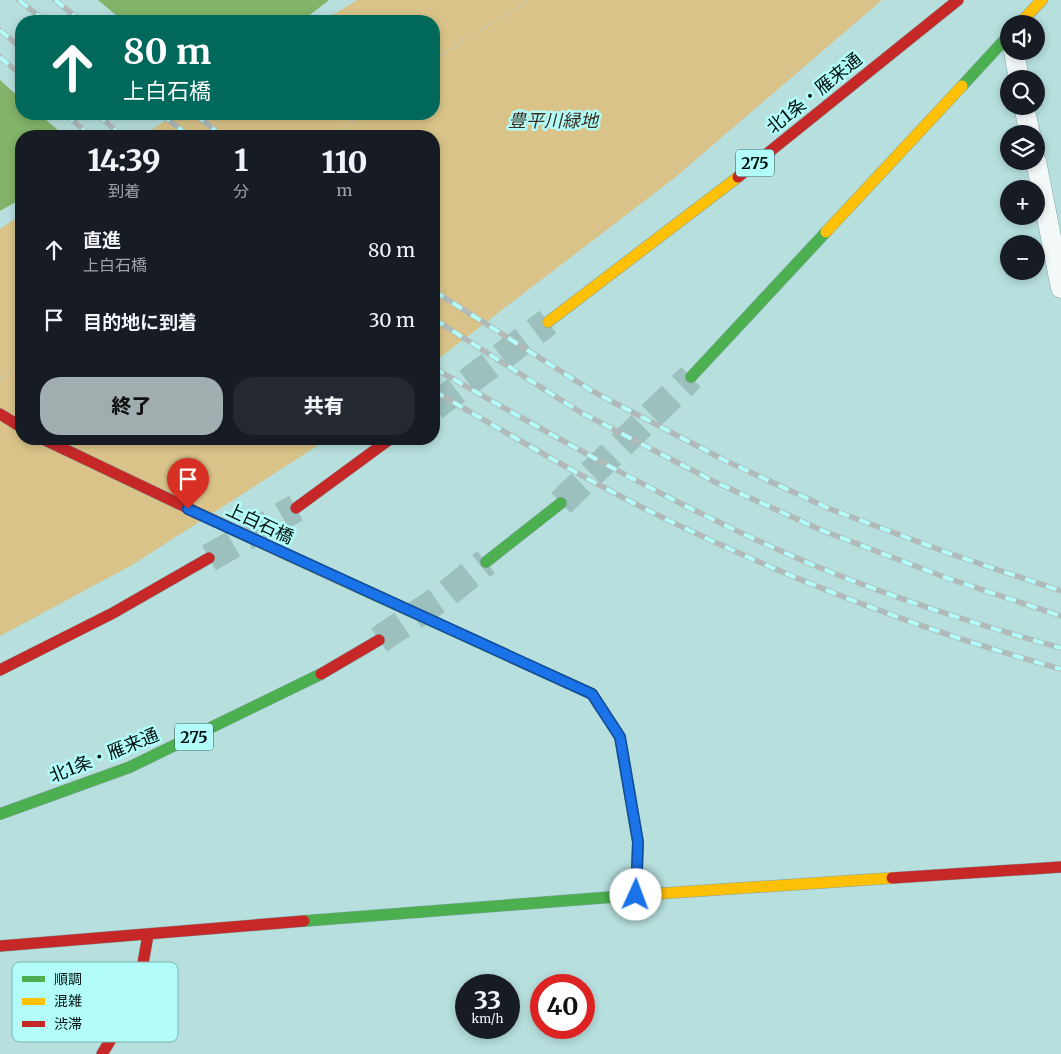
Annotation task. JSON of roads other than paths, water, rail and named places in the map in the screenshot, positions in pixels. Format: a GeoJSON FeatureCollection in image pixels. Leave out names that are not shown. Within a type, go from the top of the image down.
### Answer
{"type":"FeatureCollection","features":[{"type":"Feature","properties":{"kind":"main road","name":"北1条・雁来通"},"geometry":{"type":"LineString","coordinates":[[548,322],[738,177],[958,0]]}},
{"type":"Feature","properties":{"kind":"main road"},"geometry":{"type":"LineString","coordinates":[[1028,15],[1042,0]]}},
{"type":"Feature","properties":{"kind":"main road"},"geometry":{"type":"LineString","coordinates":[[691,376],[1000,45]]}},
{"type":"Feature","properties":{"kind":"main road"},"geometry":{"type":"LineString","coordinates":[[0,414],[15,423]]}},
{"type":"Feature","properties":{"kind":"main road","name":"上白石橋"},"geometry":{"type":"LineString","coordinates":[[55,445],[155,494],[592,694],[620,737],[638,842],[636,895]]}},
{"type":"Feature","properties":{"kind":"main road"},"geometry":{"type":"LineString","coordinates":[[296,508],[382,445]]}},
{"type":"Feature","properties":{"kind":"main road"},"geometry":{"type":"LineString","coordinates":[[486,562],[562,503]]}},
{"type":"Feature","properties":{"kind":"main road"},"geometry":{"type":"LineString","coordinates":[[0,670],[113,613],[209,558]]}},
{"type":"Feature","properties":{"kind":"main road","name":"北1条・雁来通"},"geometry":{"type":"LineString","coordinates":[[0,814],[130,767],[306,683],[378,640]]}},
{"type":"Feature","properties":{"kind":"main road"},"geometry":{"type":"LineString","coordinates":[[0,946],[636,895],[1061,867]]}},
{"type":"Feature","properties":{"kind":"main road"},"geometry":{"type":"LineString","coordinates":[[143,962],[148,935]]}},
{"type":"Feature","properties":{"kind":"main road"},"geometry":{"type":"LineString","coordinates":[[102,1054],[109,1042]]}},
{"type":"Feature","properties":{"kind":"lane"},"geometry":{"type":"LineString","coordinates":[[1038,170],[1061,288]]}},
{"type":"Feature","properties":{"kind":"tunnel"},"geometry":{"type":"LineString","coordinates":[[440,403],[548,322]]}},
{"type":"Feature","properties":{"kind":"tunnel"},"geometry":{"type":"LineString","coordinates":[[561,503],[691,377]]}},
{"type":"Feature","properties":{"kind":"tunnel"},"geometry":{"type":"LineString","coordinates":[[209,558],[296,508]]}},
{"type":"Feature","properties":{"kind":"tunnel"},"geometry":{"type":"LineString","coordinates":[[379,640],[444,596],[486,562]]}},
{"type":"Feature","properties":{"kind":"railway"},"geometry":{"type":"LineString","coordinates":[[19,0],[38,15]]}},
{"type":"Feature","properties":{"kind":"railway"},"geometry":{"type":"LineString","coordinates":[[55,0],[74,15]]}},
{"type":"Feature","properties":{"kind":"railway"},"geometry":{"type":"LineString","coordinates":[[0,30],[15,43]]}},
{"type":"Feature","properties":{"kind":"railway"},"geometry":{"type":"LineString","coordinates":[[0,57],[15,70]]}},
{"type":"Feature","properties":{"kind":"railway"},"geometry":{"type":"LineString","coordinates":[[72,120],[84,130]]}},
{"type":"Feature","properties":{"kind":"railway"},"geometry":{"type":"LineString","coordinates":[[104,120],[115,130]]}},
{"type":"Feature","properties":{"kind":"railway"},"geometry":{"type":"LineString","coordinates":[[169,120],[181,130]]}},
{"type":"Feature","properties":{"kind":"railway"},"geometry":{"type":"LineString","coordinates":[[202,120],[215,130]]}},
{"type":"Feature","properties":{"kind":"railway"},"geometry":{"type":"LineString","coordinates":[[440,295],[592,391],[726,461],[830,509],[951,554],[1061,591]]}},
{"type":"Feature","properties":{"kind":"railway"},"geometry":{"type":"LineString","coordinates":[[440,323],[580,412],[715,482],[821,530],[944,577],[1061,616]]}},
{"type":"Feature","properties":{"kind":"railway"},"geometry":{"type":"LineString","coordinates":[[440,371],[617,470],[758,541],[837,575],[900,598],[1061,648]]}},
{"type":"Feature","properties":{"kind":"railway"},"geometry":{"type":"LineString","coordinates":[[440,394],[594,482],[738,553],[828,591],[920,625],[1061,669]]}},
{"type":"Feature","properties":{"kind":"park label","name":"豊平川緑地"},"geometry":{"type":"Point","coordinates":[553,120]}}]}
